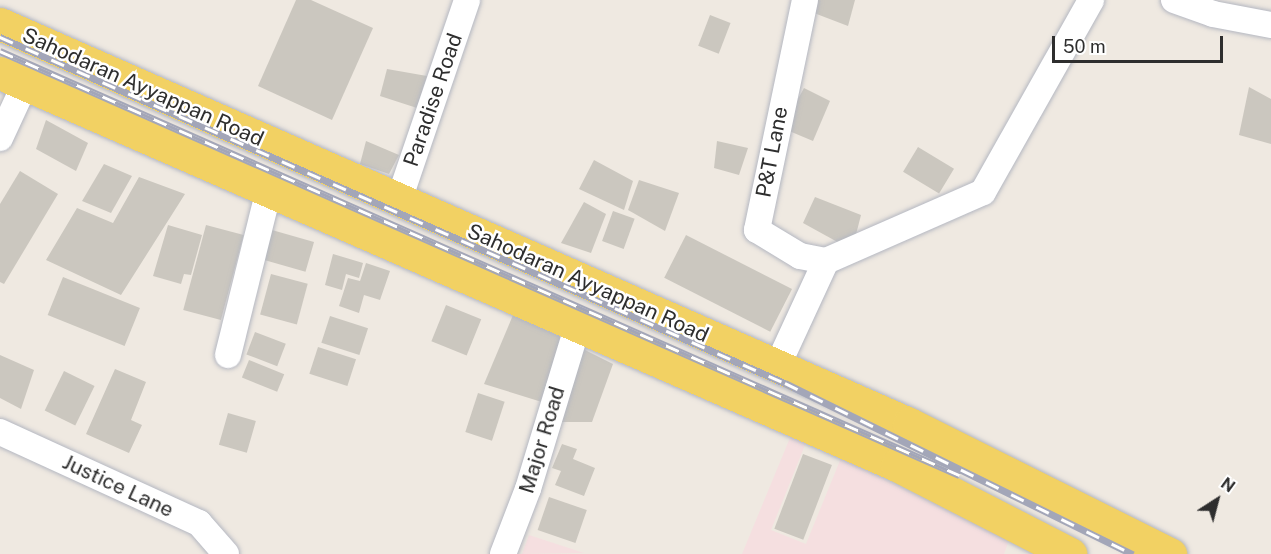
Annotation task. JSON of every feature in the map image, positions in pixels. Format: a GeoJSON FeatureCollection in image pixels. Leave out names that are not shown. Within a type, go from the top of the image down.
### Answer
{"type":"FeatureCollection","features":[{"type":"Feature","properties":{"kind":"main road","name":"Sahodaran Ayyappan Road"},"geometry":{"type":"LineString","coordinates":[[0,24],[777,367],[1047,492],[1170,554]]}},
{"type":"Feature","properties":{"kind":"main road","name":"Sahodaran Ayyappan Road"},"geometry":{"type":"LineString","coordinates":[[13,78],[268,193],[578,324],[897,465],[1070,554]]}},
{"type":"Feature","properties":{"kind":"main road"},"geometry":{"type":"LineString","coordinates":[[1026,531],[1047,492]]}},
{"type":"Feature","properties":{"kind":"street","name":"Paradise Road"},"geometry":{"type":"LineString","coordinates":[[399,200],[467,0]]}},
{"type":"Feature","properties":{"kind":"street","name":"P&T Lane"},"geometry":{"type":"LineString","coordinates":[[805,0],[758,230],[800,256],[826,261]]}},
{"type":"Feature","properties":{"kind":"street"},"geometry":{"type":"LineString","coordinates":[[777,367],[826,261],[984,192],[1091,0]]}},
{"type":"Feature","properties":{"kind":"street"},"geometry":{"type":"LineString","coordinates":[[1174,0],[1213,14],[1271,25]]}},
{"type":"Feature","properties":{"kind":"street"},"geometry":{"type":"LineString","coordinates":[[0,138],[13,78]]}},
{"type":"Feature","properties":{"kind":"street"},"geometry":{"type":"LineString","coordinates":[[228,355],[268,193]]}},
{"type":"Feature","properties":{"kind":"street","name":"Major Road"},"geometry":{"type":"LineString","coordinates":[[503,554],[528,489],[578,324]]}},
{"type":"Feature","properties":{"kind":"street","name":"Justice Lane"},"geometry":{"type":"LineString","coordinates":[[0,432],[199,523],[226,554]]}},
{"type":"Feature","properties":{"kind":"shaded area"},"geometry":{"type":"Polygon","coordinates":[[[792,433],[807,440],[771,530],[806,544],[841,458],[1009,540],[1004,554],[742,554],[792,433]]]}},
{"type":"Feature","properties":{"kind":"shaded area"},"geometry":{"type":"Polygon","coordinates":[[[529,535],[584,553],[522,554],[529,535]]]}},
{"type":"Feature","properties":{"kind":"building"},"geometry":{"type":"Polygon","coordinates":[[[296,0],[311,0],[373,28],[332,120],[258,86],[296,0]]]}},
{"type":"Feature","properties":{"kind":"building"},"geometry":{"type":"Polygon","coordinates":[[[817,0],[855,0],[848,26],[814,13],[817,0]]]}},
{"type":"Feature","properties":{"kind":"building"},"geometry":{"type":"Polygon","coordinates":[[[710,15],[731,23],[719,54],[698,46],[710,15]]]}},
{"type":"Feature","properties":{"kind":"building"},"geometry":{"type":"Polygon","coordinates":[[[387,69],[427,76],[417,108],[380,96],[387,69]]]}},
{"type":"Feature","properties":{"kind":"building"},"geometry":{"type":"Polygon","coordinates":[[[1249,87],[1271,99],[1271,144],[1239,135],[1249,87]]]}},
{"type":"Feature","properties":{"kind":"building"},"geometry":{"type":"Polygon","coordinates":[[[804,88],[830,101],[813,141],[782,128],[804,88]]]}},
{"type":"Feature","properties":{"kind":"building"},"geometry":{"type":"Polygon","coordinates":[[[46,120],[88,143],[76,171],[36,149],[46,120]]]}},
{"type":"Feature","properties":{"kind":"building"},"geometry":{"type":"Polygon","coordinates":[[[366,141],[399,155],[389,174],[360,164],[366,141]]]}},
{"type":"Feature","properties":{"kind":"building"},"geometry":{"type":"Polygon","coordinates":[[[717,141],[748,148],[739,175],[714,168],[717,141]]]}},
{"type":"Feature","properties":{"kind":"building"},"geometry":{"type":"Polygon","coordinates":[[[918,147],[954,169],[939,193],[903,172],[918,147]]]}},
{"type":"Feature","properties":{"kind":"building"},"geometry":{"type":"Polygon","coordinates":[[[594,160],[633,181],[624,210],[579,189],[594,160]]]}},
{"type":"Feature","properties":{"kind":"building"},"geometry":{"type":"Polygon","coordinates":[[[104,164],[132,176],[111,213],[82,201],[104,164]]]}},
{"type":"Feature","properties":{"kind":"building"},"geometry":{"type":"Polygon","coordinates":[[[20,171],[58,194],[4,284],[0,282],[0,204],[20,171]]]}},
{"type":"Feature","properties":{"kind":"building"},"geometry":{"type":"Polygon","coordinates":[[[139,177],[185,194],[121,295],[46,260],[77,208],[113,223],[139,177]]]}},
{"type":"Feature","properties":{"kind":"building"},"geometry":{"type":"Polygon","coordinates":[[[639,180],[679,193],[665,231],[628,210],[639,180]]]}},
{"type":"Feature","properties":{"kind":"building"},"geometry":{"type":"Polygon","coordinates":[[[815,197],[861,215],[852,250],[803,223],[815,197]]]}},
{"type":"Feature","properties":{"kind":"building"},"geometry":{"type":"Polygon","coordinates":[[[584,202],[606,214],[591,253],[561,243],[584,202]]]}},
{"type":"Feature","properties":{"kind":"building"},"geometry":{"type":"Polygon","coordinates":[[[613,211],[635,219],[624,249],[602,241],[613,211]]]}},
{"type":"Feature","properties":{"kind":"building"},"geometry":{"type":"Polygon","coordinates":[[[168,225],[202,235],[191,275],[184,274],[181,284],[153,276],[168,225]]]}},
{"type":"Feature","properties":{"kind":"building"},"geometry":{"type":"Polygon","coordinates":[[[206,225],[244,235],[221,320],[183,310],[206,225]]]}},
{"type":"Feature","properties":{"kind":"building"},"geometry":{"type":"Polygon","coordinates":[[[265,228],[314,242],[305,272],[256,258],[265,228]]]}},
{"type":"Feature","properties":{"kind":"building"},"geometry":{"type":"Polygon","coordinates":[[[686,235],[792,289],[770,332],[664,278],[686,235]]]}},
{"type":"Feature","properties":{"kind":"building"},"geometry":{"type":"Polygon","coordinates":[[[333,254],[363,263],[359,278],[346,274],[342,290],[325,285],[333,254]]]}},
{"type":"Feature","properties":{"kind":"building"},"geometry":{"type":"Polygon","coordinates":[[[366,263],[390,271],[380,300],[364,295],[359,313],[339,306],[348,278],[360,281],[366,263]]]}},
{"type":"Feature","properties":{"kind":"building"},"geometry":{"type":"Polygon","coordinates":[[[271,274],[308,284],[297,324],[260,315],[271,274]]]}},
{"type":"Feature","properties":{"kind":"building"},"geometry":{"type":"Polygon","coordinates":[[[63,277],[140,308],[125,346],[48,315],[63,277]]]}},
{"type":"Feature","properties":{"kind":"building"},"geometry":{"type":"Polygon","coordinates":[[[446,305],[481,319],[467,355],[431,341],[446,305]]]}},
{"type":"Feature","properties":{"kind":"building"},"geometry":{"type":"Polygon","coordinates":[[[513,315],[566,335],[545,403],[484,384],[513,315]]]}},
{"type":"Feature","properties":{"kind":"building"},"geometry":{"type":"Polygon","coordinates":[[[330,316],[368,328],[359,355],[321,343],[330,316]]]}},
{"type":"Feature","properties":{"kind":"building"},"geometry":{"type":"Polygon","coordinates":[[[255,332],[286,344],[277,366],[246,354],[255,332]]]}},
{"type":"Feature","properties":{"kind":"building"},"geometry":{"type":"Polygon","coordinates":[[[577,346],[613,364],[592,422],[561,422],[577,346]]]}},
{"type":"Feature","properties":{"kind":"building"},"geometry":{"type":"Polygon","coordinates":[[[318,347],[356,359],[347,386],[309,374],[318,347]]]}},
{"type":"Feature","properties":{"kind":"building"},"geometry":{"type":"Polygon","coordinates":[[[0,355],[34,370],[21,409],[0,398],[0,355]]]}},
{"type":"Feature","properties":{"kind":"building"},"geometry":{"type":"Polygon","coordinates":[[[249,360],[284,374],[277,392],[242,378],[249,360]]]}},
{"type":"Feature","properties":{"kind":"building"},"geometry":{"type":"Polygon","coordinates":[[[115,369],[146,382],[131,420],[142,425],[129,453],[86,434],[115,369]]]}},
{"type":"Feature","properties":{"kind":"building"},"geometry":{"type":"Polygon","coordinates":[[[64,371],[95,386],[75,425],[45,411],[64,371]]]}},
{"type":"Feature","properties":{"kind":"building"},"geometry":{"type":"Polygon","coordinates":[[[478,393],[505,402],[492,441],[465,432],[478,393]]]}},
{"type":"Feature","properties":{"kind":"building"},"geometry":{"type":"Polygon","coordinates":[[[228,413],[256,421],[247,453],[219,445],[228,413]]]}},
{"type":"Feature","properties":{"kind":"building"},"geometry":{"type":"Polygon","coordinates":[[[562,444],[577,449],[573,459],[595,468],[584,496],[555,485],[561,471],[552,468],[562,444]]]}},
{"type":"Feature","properties":{"kind":"building"},"geometry":{"type":"Polygon","coordinates":[[[803,454],[832,465],[803,540],[774,529],[803,454]]]}},
{"type":"Feature","properties":{"kind":"building"},"geometry":{"type":"Polygon","coordinates":[[[549,497],[587,510],[575,543],[538,530],[549,497]]]}},
{"type":"Feature","properties":{"kind":"railway"},"geometry":{"type":"LineString","coordinates":[[0,37],[785,383],[1133,554]]}},
{"type":"Feature","properties":{"kind":"railway"},"geometry":{"type":"LineString","coordinates":[[0,51],[959,475]]}}]}
